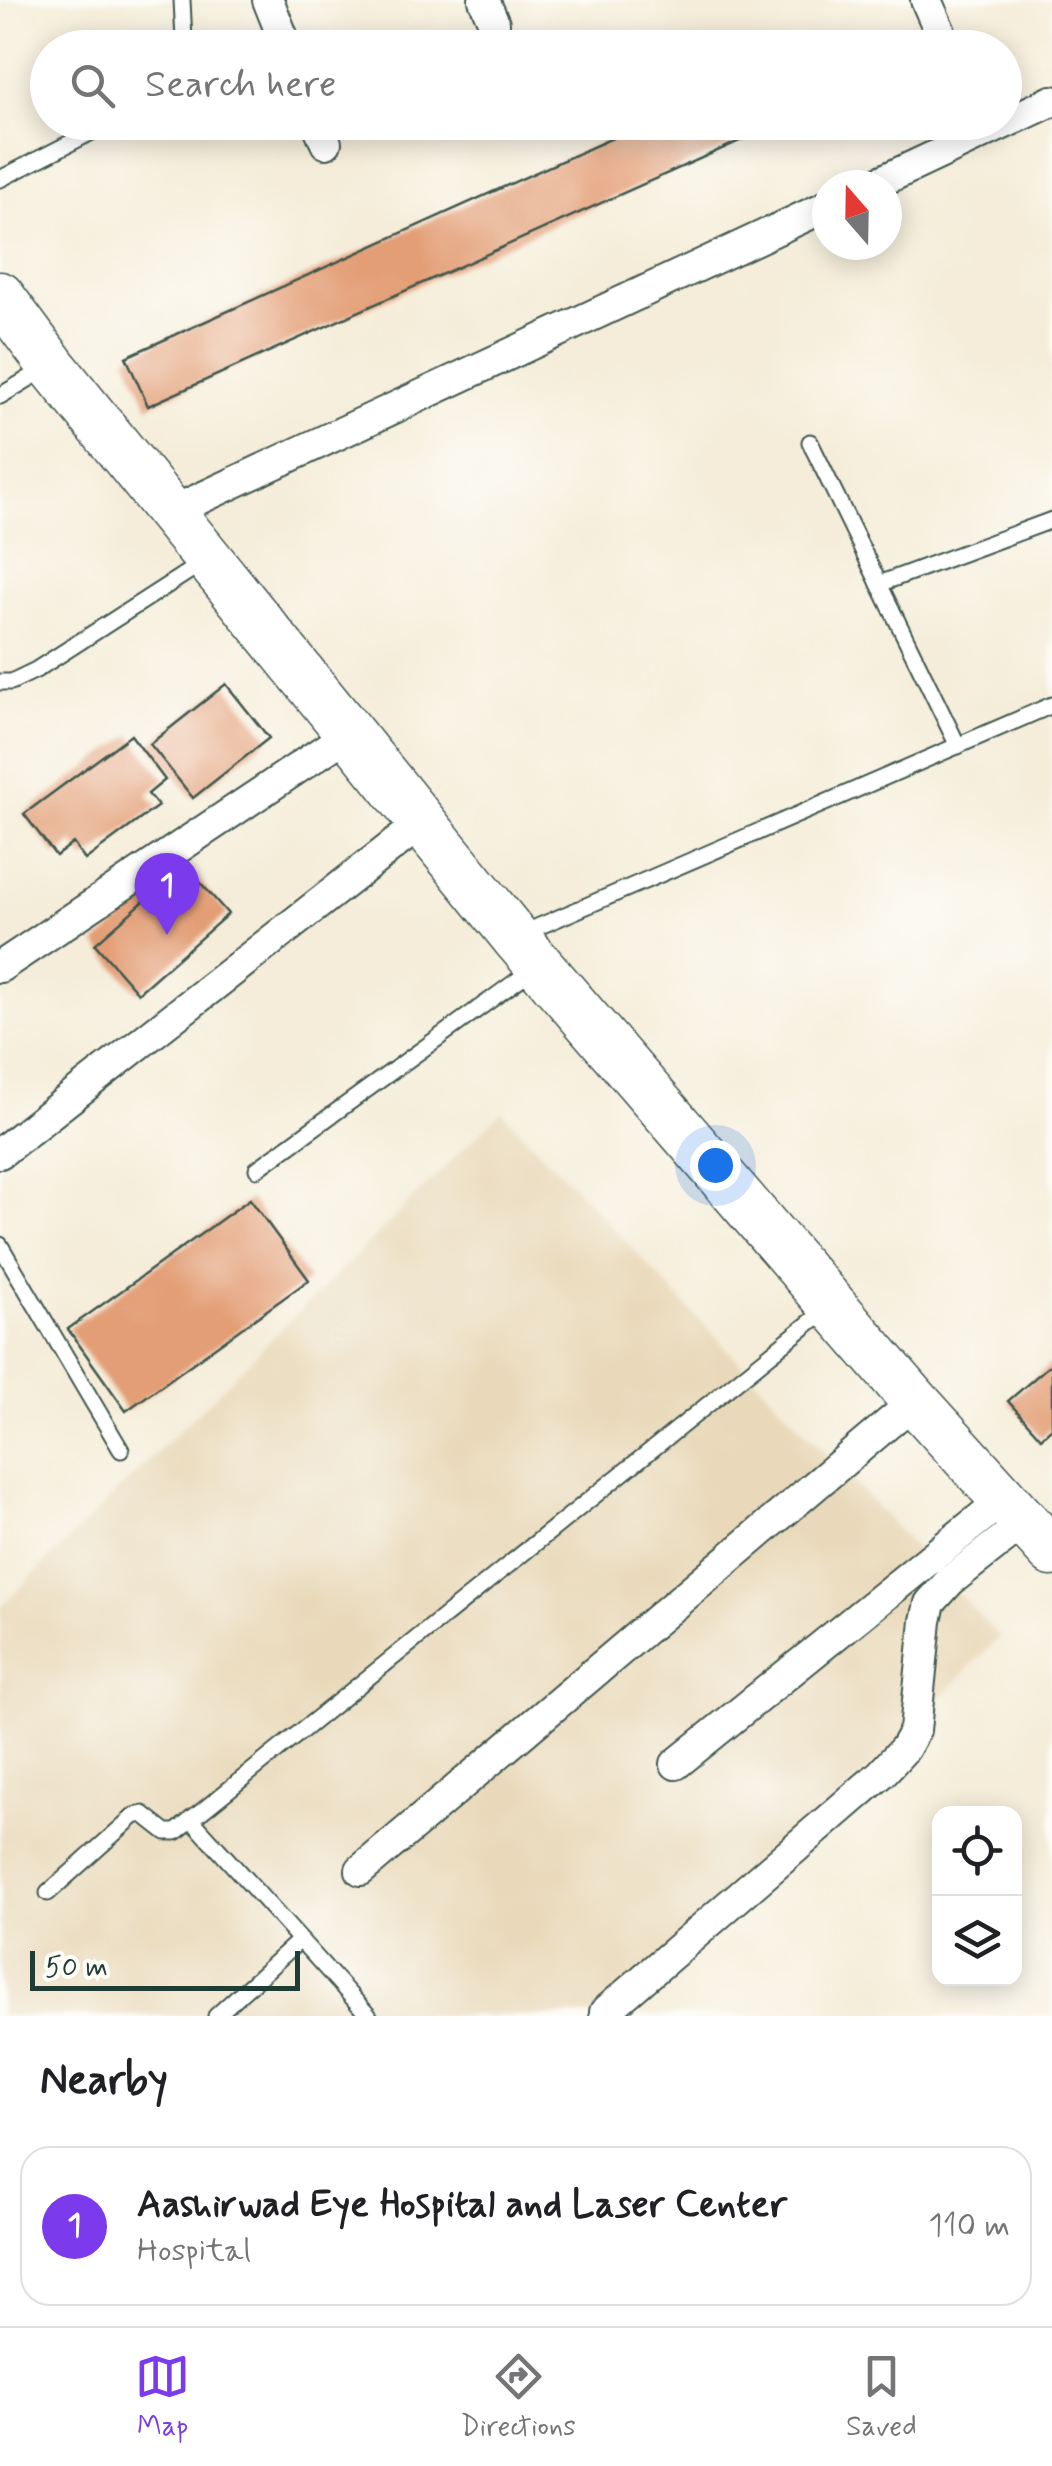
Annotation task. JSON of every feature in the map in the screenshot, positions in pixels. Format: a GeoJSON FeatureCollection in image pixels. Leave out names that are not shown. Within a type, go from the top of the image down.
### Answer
{"type":"FeatureCollection","features":[{"type":"Feature","properties":{"kind":"main road"},"geometry":{"type":"LineString","coordinates":[[0,296],[52,366],[527,950],[915,1402],[1027,1524]]}},
{"type":"Feature","properties":{"kind":"street"},"geometry":{"type":"LineString","coordinates":[[268,0],[280,30]]}},
{"type":"Feature","properties":{"kind":"street"},"geometry":{"type":"LineString","coordinates":[[926,0],[938,30]]}},
{"type":"Feature","properties":{"kind":"street"},"geometry":{"type":"LineString","coordinates":[[1022,113],[1052,102]]}},
{"type":"Feature","properties":{"kind":"street"},"geometry":{"type":"LineString","coordinates":[[902,170],[959,140]]}},
{"type":"Feature","properties":{"kind":"street"},"geometry":{"type":"LineString","coordinates":[[170,512],[812,213]]}},
{"type":"Feature","properties":{"kind":"street"},"geometry":{"type":"LineString","coordinates":[[0,967],[350,733]]}},
{"type":"Feature","properties":{"kind":"street"},"geometry":{"type":"LineString","coordinates":[[0,1153],[422,822]]}},
{"type":"Feature","properties":{"kind":"street"},"geometry":{"type":"LineString","coordinates":[[361,1870],[915,1402]]}},
{"type":"Feature","properties":{"kind":"street"},"geometry":{"type":"LineString","coordinates":[[676,1764],[1027,1524]]}},
{"type":"Feature","properties":{"kind":"street"},"geometry":{"type":"LineString","coordinates":[[606,2012],[881,1774],[905,1748],[914,1730],[930,1603],[950,1581],[1027,1524]]}},
{"type":"Feature","properties":{"kind":"lane"},"geometry":{"type":"LineString","coordinates":[[182,0],[184,30]]}},
{"type":"Feature","properties":{"kind":"lane"},"geometry":{"type":"LineString","coordinates":[[0,180],[77,140]]}},
{"type":"Feature","properties":{"kind":"lane"},"geometry":{"type":"LineString","coordinates":[[0,396],[52,366]]}},
{"type":"Feature","properties":{"kind":"lane"},"geometry":{"type":"LineString","coordinates":[[810,442],[958,746]]}},
{"type":"Feature","properties":{"kind":"lane"},"geometry":{"type":"LineString","coordinates":[[879,584],[1052,520]]}},
{"type":"Feature","properties":{"kind":"lane"},"geometry":{"type":"LineString","coordinates":[[0,682],[11,682],[36,670],[208,559]]}},
{"type":"Feature","properties":{"kind":"lane"},"geometry":{"type":"LineString","coordinates":[[257,1169],[527,950],[1052,705]]}},
{"type":"Feature","properties":{"kind":"lane"},"geometry":{"type":"LineString","coordinates":[[0,1245],[121,1450]]}},
{"type":"Feature","properties":{"kind":"lane"},"geometry":{"type":"LineString","coordinates":[[48,1892],[134,1816],[143,1814],[166,1832],[176,1832],[832,1304]]}},
{"type":"Feature","properties":{"kind":"lane"},"geometry":{"type":"LineString","coordinates":[[191,1819],[369,2016]]}},
{"type":"Feature","properties":{"kind":"lane"},"geometry":{"type":"LineString","coordinates":[[216,2016],[300,1940]]}},
{"type":"Feature","properties":{"kind":"shaded area"},"geometry":{"type":"Polygon","coordinates":[[[502,1111],[999,1637],[631,2016],[0,2016],[0,1608],[502,1111]]]}},
{"type":"Feature","properties":{"kind":"building"},"geometry":{"type":"Polygon","coordinates":[[[608,140],[742,140],[148,406],[126,357],[608,140]]]}},
{"type":"Feature","properties":{"kind":"building"},"geometry":{"type":"Polygon","coordinates":[[[226,684],[269,738],[193,798],[150,744],[226,684]]]}},
{"type":"Feature","properties":{"kind":"building"},"geometry":{"type":"Polygon","coordinates":[[[131,735],[165,780],[148,794],[158,806],[85,860],[73,843],[56,856],[24,814],[131,735]]]}},
{"type":"Feature","properties":{"kind":"building"},"geometry":{"type":"Polygon","coordinates":[[[185,865],[228,914],[138,993],[95,944],[185,865]]]}},
{"type":"Feature","properties":{"kind":"building"},"geometry":{"type":"Polygon","coordinates":[[[250,1199],[309,1280],[126,1411],[68,1329],[250,1199]]]}},
{"type":"Feature","properties":{"kind":"building"},"geometry":{"type":"Polygon","coordinates":[[[1052,1363],[1052,1428],[1041,1438],[1008,1401],[1052,1363]]]}},
{"type":"Feature","properties":{"kind":"place","name":"Aashirwad Eye Hospital and Laser Center"},"geometry":{"type":"Point","coordinates":[167,935]}}]}
